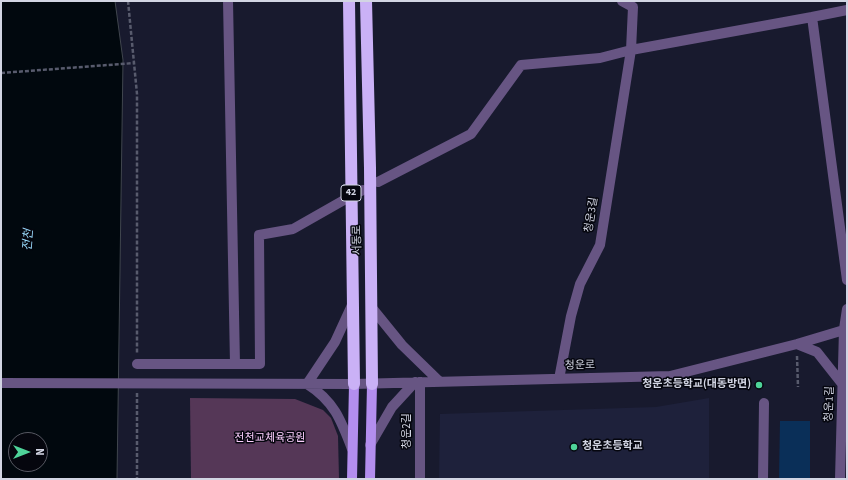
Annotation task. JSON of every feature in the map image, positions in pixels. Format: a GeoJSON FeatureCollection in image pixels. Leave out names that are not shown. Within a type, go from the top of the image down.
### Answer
{"type":"FeatureCollection","features":[{"type":"Feature","properties":{"kind":"highway","name":"서동로"},"geometry":{"type":"LineString","coordinates":[[349,1],[354,384]]}},
{"type":"Feature","properties":{"kind":"highway","name":"서동로"},"geometry":{"type":"LineString","coordinates":[[366,1],[372,384]]}},
{"type":"Feature","properties":{"kind":"main road","name":"서동로"},"geometry":{"type":"LineString","coordinates":[[352,479],[354,384]]}},
{"type":"Feature","properties":{"kind":"main road","name":"서동로"},"geometry":{"type":"LineString","coordinates":[[370,479],[372,384]]}},
{"type":"Feature","properties":{"kind":"street"},"geometry":{"type":"LineString","coordinates":[[228,1],[235,364]]}},
{"type":"Feature","properties":{"kind":"street"},"geometry":{"type":"LineString","coordinates":[[622,1],[633,4]]}},
{"type":"Feature","properties":{"kind":"street","name":"청운3길"},"geometry":{"type":"LineString","coordinates":[[559,379],[571,316],[580,284],[600,245],[631,50],[633,4]]}},
{"type":"Feature","properties":{"kind":"street"},"geometry":{"type":"LineString","coordinates":[[378,182],[471,134],[521,65],[600,58],[631,50],[847,10]]}},
{"type":"Feature","properties":{"kind":"street"},"geometry":{"type":"LineString","coordinates":[[812,17],[847,280]]}},
{"type":"Feature","properties":{"kind":"street"},"geometry":{"type":"LineString","coordinates":[[137,364],[260,364],[259,235],[293,229],[344,200]]}},
{"type":"Feature","properties":{"kind":"street"},"geometry":{"type":"LineString","coordinates":[[352,449],[344,426],[332,405],[325,397],[307,384],[335,342],[347,319],[353,301]]}},
{"type":"Feature","properties":{"kind":"street"},"geometry":{"type":"LineString","coordinates":[[372,308],[402,345],[440,382]]}},
{"type":"Feature","properties":{"kind":"street","name":"청운1길"},"geometry":{"type":"LineString","coordinates":[[840,479],[847,309]]}},
{"type":"Feature","properties":{"kind":"street","name":"청운로"},"geometry":{"type":"LineString","coordinates":[[1,383],[246,385],[372,384],[670,376],[797,344],[846,329]]}},
{"type":"Feature","properties":{"kind":"street"},"geometry":{"type":"LineString","coordinates":[[797,344],[816,352],[843,385]]}},
{"type":"Feature","properties":{"kind":"street"},"geometry":{"type":"LineString","coordinates":[[370,445],[392,407],[417,382]]}},
{"type":"Feature","properties":{"kind":"street","name":"청운2길"},"geometry":{"type":"LineString","coordinates":[[417,382],[420,479]]}},
{"type":"Feature","properties":{"kind":"street"},"geometry":{"type":"LineString","coordinates":[[762,479],[764,403]]}},
{"type":"Feature","properties":{"kind":"path"},"geometry":{"type":"LineString","coordinates":[[128,1],[137,94],[137,364]]}},
{"type":"Feature","properties":{"kind":"path"},"geometry":{"type":"LineString","coordinates":[[1,73],[134,63]]}},
{"type":"Feature","properties":{"kind":"path"},"geometry":{"type":"LineString","coordinates":[[797,344],[798,387]]}},
{"type":"Feature","properties":{"kind":"path"},"geometry":{"type":"LineString","coordinates":[[137,387],[137,479]]}},
{"type":"Feature","properties":{"kind":"shaded area","name":"청운초등학교"},"geometry":{"type":"Polygon","coordinates":[[[709,398],[709,479],[439,479],[440,414],[656,407],[709,398]]]}},
{"type":"Feature","properties":{"kind":"green space","name":"전천교체육공원"},"geometry":{"type":"Polygon","coordinates":[[[190,398],[295,399],[323,410],[331,418],[338,436],[339,479],[191,479],[190,398]]]}},
{"type":"Feature","properties":{"kind":"water","name":"전천"},"geometry":{"type":"Polygon","coordinates":[[[1,1],[115,1],[123,60],[117,479],[1,479],[1,1]]]}},
{"type":"Feature","properties":{"kind":"building"},"geometry":{"type":"Polygon","coordinates":[[[780,421],[810,421],[810,479],[779,479],[780,421]]]}},
{"type":"Feature","properties":{"kind":"place","name":"청운초등학교(대동방면)"},"geometry":{"type":"Point","coordinates":[759,385]}},
{"type":"Feature","properties":{"kind":"place","name":"청운초등학교"},"geometry":{"type":"Point","coordinates":[574,447]}}]}
